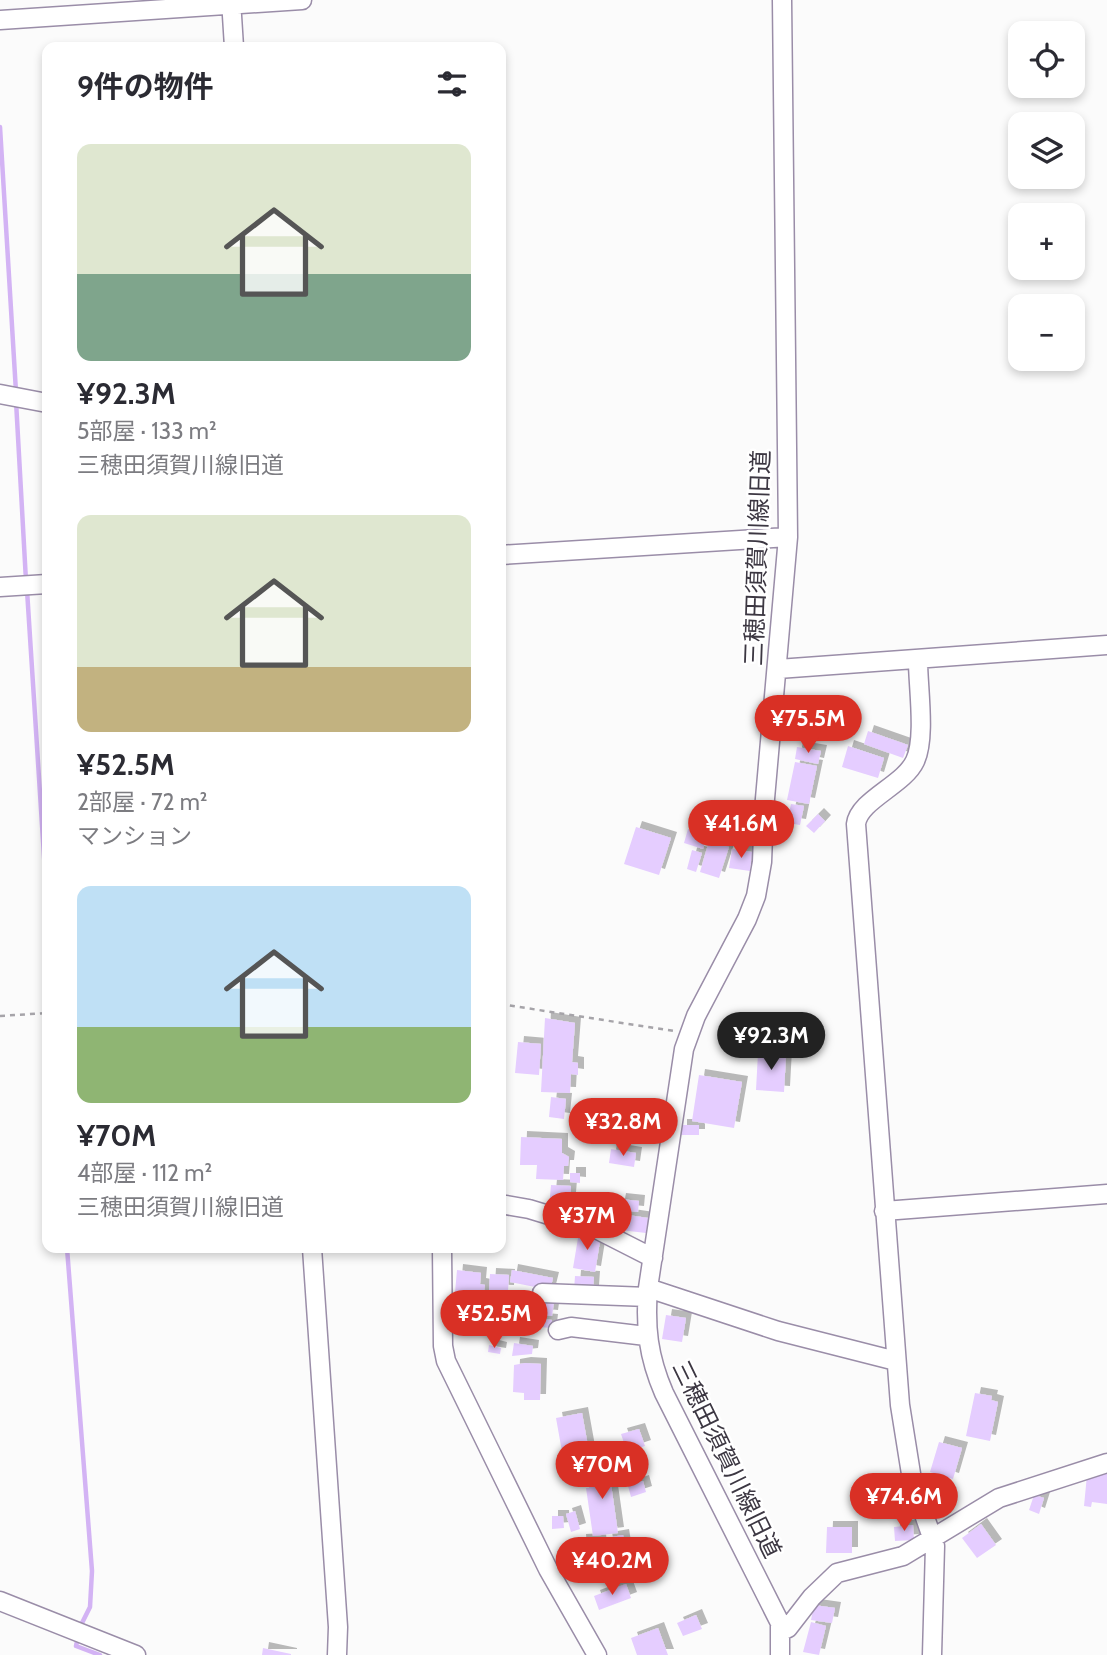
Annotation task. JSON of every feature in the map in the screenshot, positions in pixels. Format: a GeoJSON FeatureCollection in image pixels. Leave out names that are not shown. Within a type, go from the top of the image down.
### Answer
{"type":"FeatureCollection","features":[{"type":"Feature","properties":{"kind":"street"},"geometry":{"type":"LineString","coordinates":[[0,20],[231,2],[302,0]]}},
{"type":"Feature","properties":{"kind":"street","name":"三穂田須賀川線旧道"},"geometry":{"type":"LineString","coordinates":[[780,1655],[782,1631],[770,1599],[719,1505],[664,1393],[651,1362],[646,1336],[648,1292],[688,1035],[756,896],[762,862],[764,810],[788,537],[782,0]]}},
{"type":"Feature","properties":{"kind":"street"},"geometry":{"type":"LineString","coordinates":[[231,2],[234,42]]}},
{"type":"Feature","properties":{"kind":"street"},"geometry":{"type":"LineString","coordinates":[[0,394],[42,402]]}},
{"type":"Feature","properties":{"kind":"street"},"geometry":{"type":"LineString","coordinates":[[506,555],[788,537]]}},
{"type":"Feature","properties":{"kind":"street"},"geometry":{"type":"LineString","coordinates":[[0,587],[42,584]]}},
{"type":"Feature","properties":{"kind":"street"},"geometry":{"type":"LineString","coordinates":[[778,669],[918,662],[1107,645]]}},
{"type":"Feature","properties":{"kind":"street"},"geometry":{"type":"LineString","coordinates":[[918,662],[920,735],[916,760],[905,774],[859,813],[856,824],[896,1361],[909,1465],[937,1560],[932,1655]]}},
{"type":"Feature","properties":{"kind":"street"},"geometry":{"type":"LineString","coordinates":[[884,1211],[1107,1194]]}},
{"type":"Feature","properties":{"kind":"street"},"geometry":{"type":"LineString","coordinates":[[506,1205],[529,1209],[598,1230],[653,1258]]}},
{"type":"Feature","properties":{"kind":"street"},"geometry":{"type":"LineString","coordinates":[[312,1253],[338,1627],[337,1655]]}},
{"type":"Feature","properties":{"kind":"street"},"geometry":{"type":"LineString","coordinates":[[442,1253],[443,1346],[446,1361],[548,1569],[597,1655]]}},
{"type":"Feature","properties":{"kind":"street"},"geometry":{"type":"LineString","coordinates":[[542,1293],[648,1292],[778,1331],[896,1361]]}},
{"type":"Feature","properties":{"kind":"street"},"geometry":{"type":"LineString","coordinates":[[558,1330],[571,1327],[646,1336]]}},
{"type":"Feature","properties":{"kind":"street"},"geometry":{"type":"LineString","coordinates":[[782,1631],[788,1628],[830,1577],[854,1566],[903,1556],[999,1498],[1107,1463]]}},
{"type":"Feature","properties":{"kind":"street"},"geometry":{"type":"LineString","coordinates":[[0,1601],[136,1655]]}},
{"type":"Feature","properties":{"kind":"path"},"geometry":{"type":"LineString","coordinates":[[506,1005],[661,1027],[688,1035]]}},
{"type":"Feature","properties":{"kind":"path"},"geometry":{"type":"LineString","coordinates":[[0,1016],[42,1013]]}},
{"type":"Feature","properties":{"kind":"building"},"geometry":{"type":"Polygon","coordinates":[[[868,731],[908,745],[903,758],[864,744],[868,731]]]}},
{"type":"Feature","properties":{"kind":"building"},"geometry":{"type":"Polygon","coordinates":[[[848,746],[884,758],[878,778],[842,767],[848,746]]]}},
{"type":"Feature","properties":{"kind":"building"},"geometry":{"type":"Polygon","coordinates":[[[797,747],[821,751],[818,764],[795,759],[797,747]]]}},
{"type":"Feature","properties":{"kind":"building"},"geometry":{"type":"Polygon","coordinates":[[[795,762],[817,766],[809,804],[787,800],[795,762]]]}},
{"type":"Feature","properties":{"kind":"building"},"geometry":{"type":"Polygon","coordinates":[[[791,804],[804,806],[800,825],[787,823],[791,804]]]}},
{"type":"Feature","properties":{"kind":"building"},"geometry":{"type":"Polygon","coordinates":[[[818,814],[825,821],[814,833],[806,826],[818,814]]]}},
{"type":"Feature","properties":{"kind":"building"},"geometry":{"type":"Polygon","coordinates":[[[636,827],[671,838],[659,875],[624,864],[636,827]]]}},
{"type":"Feature","properties":{"kind":"building"},"geometry":{"type":"Polygon","coordinates":[[[688,829],[707,835],[703,849],[684,843],[688,829]]]}},
{"type":"Feature","properties":{"kind":"building"},"geometry":{"type":"Polygon","coordinates":[[[709,841],[729,847],[719,878],[700,872],[709,841]]]}},
{"type":"Feature","properties":{"kind":"building"},"geometry":{"type":"Polygon","coordinates":[[[732,849],[752,852],[750,871],[729,868],[732,849]]]}},
{"type":"Feature","properties":{"kind":"building"},"geometry":{"type":"Polygon","coordinates":[[[692,850],[702,853],[696,872],[687,869],[692,850]]]}},
{"type":"Feature","properties":{"kind":"building"},"geometry":{"type":"Polygon","coordinates":[[[545,1018],[575,1023],[572,1062],[578,1063],[578,1075],[571,1074],[570,1093],[541,1092],[545,1018]]]}},
{"type":"Feature","properties":{"kind":"building"},"geometry":{"type":"Polygon","coordinates":[[[518,1042],[541,1044],[539,1075],[515,1073],[518,1042]]]}},
{"type":"Feature","properties":{"kind":"building"},"geometry":{"type":"Polygon","coordinates":[[[758,1053],[786,1055],[784,1092],[756,1090],[758,1053]]]}},
{"type":"Feature","properties":{"kind":"building"},"geometry":{"type":"Polygon","coordinates":[[[699,1075],[742,1082],[734,1128],[692,1121],[699,1075]]]}},
{"type":"Feature","properties":{"kind":"building"},"geometry":{"type":"Polygon","coordinates":[[[551,1097],[566,1099],[564,1119],[549,1117],[551,1097]]]}},
{"type":"Feature","properties":{"kind":"building"},"geometry":{"type":"Polygon","coordinates":[[[681,1125],[699,1125],[699,1135],[681,1135],[681,1125]]]}},
{"type":"Feature","properties":{"kind":"building"},"geometry":{"type":"Polygon","coordinates":[[[521,1137],[562,1139],[562,1153],[569,1157],[568,1166],[564,1166],[563,1180],[536,1179],[537,1165],[520,1165],[521,1137]]]}},
{"type":"Feature","properties":{"kind":"building"},"geometry":{"type":"Polygon","coordinates":[[[611,1149],[636,1153],[634,1167],[609,1163],[611,1149]]]}},
{"type":"Feature","properties":{"kind":"building"},"geometry":{"type":"Polygon","coordinates":[[[570,1173],[580,1173],[580,1183],[570,1182],[570,1173]]]}},
{"type":"Feature","properties":{"kind":"building"},"geometry":{"type":"Polygon","coordinates":[[[551,1185],[571,1186],[569,1210],[549,1208],[551,1185]]]}},
{"type":"Feature","properties":{"kind":"building"},"geometry":{"type":"Polygon","coordinates":[[[620,1199],[639,1201],[638,1212],[618,1210],[620,1199]]]}},
{"type":"Feature","properties":{"kind":"building"},"geometry":{"type":"Polygon","coordinates":[[[594,1210],[648,1218],[646,1233],[603,1228],[604,1221],[592,1219],[594,1210]]]}},
{"type":"Feature","properties":{"kind":"building"},"geometry":{"type":"Polygon","coordinates":[[[579,1232],[601,1235],[595,1272],[573,1268],[579,1232]]]}},
{"type":"Feature","properties":{"kind":"building"},"geometry":{"type":"Polygon","coordinates":[[[457,1270],[481,1273],[480,1284],[485,1285],[484,1292],[494,1293],[492,1307],[454,1304],[457,1270]]]}},
{"type":"Feature","properties":{"kind":"building"},"geometry":{"type":"Polygon","coordinates":[[[512,1270],[553,1278],[550,1290],[510,1282],[512,1270]]]}},
{"type":"Feature","properties":{"kind":"building"},"geometry":{"type":"Polygon","coordinates":[[[490,1274],[509,1275],[508,1291],[489,1290],[490,1274]]]}},
{"type":"Feature","properties":{"kind":"building"},"geometry":{"type":"Polygon","coordinates":[[[575,1276],[594,1277],[593,1291],[574,1290],[575,1276]]]}},
{"type":"Feature","properties":{"kind":"building"},"geometry":{"type":"Polygon","coordinates":[[[525,1298],[554,1302],[552,1316],[523,1313],[525,1298]]]}},
{"type":"Feature","properties":{"kind":"building"},"geometry":{"type":"Polygon","coordinates":[[[666,1315],[686,1318],[682,1342],[662,1339],[666,1315]]]}},
{"type":"Feature","properties":{"kind":"building"},"geometry":{"type":"Polygon","coordinates":[[[540,1319],[552,1320],[551,1328],[539,1327],[540,1319]]]}},
{"type":"Feature","properties":{"kind":"building"},"geometry":{"type":"Polygon","coordinates":[[[514,1343],[533,1346],[532,1354],[512,1356],[514,1343]]]}},
{"type":"Feature","properties":{"kind":"building"},"geometry":{"type":"Polygon","coordinates":[[[489,1345],[501,1348],[500,1354],[488,1352],[489,1345]]]}},
{"type":"Feature","properties":{"kind":"building"},"geometry":{"type":"Polygon","coordinates":[[[541,1364],[540,1400],[524,1400],[524,1393],[513,1392],[514,1365],[541,1364]]]}},
{"type":"Feature","properties":{"kind":"building"},"geometry":{"type":"Polygon","coordinates":[[[975,1393],[992,1396],[991,1400],[998,1402],[990,1441],[966,1436],[975,1393]]]}},
{"type":"Feature","properties":{"kind":"building"},"geometry":{"type":"Polygon","coordinates":[[[582,1413],[590,1457],[595,1457],[597,1468],[571,1473],[569,1462],[564,1463],[556,1418],[582,1413]]]}},
{"type":"Feature","properties":{"kind":"building"},"geometry":{"type":"Polygon","coordinates":[[[639,1429],[645,1446],[627,1452],[621,1434],[639,1429]]]}},
{"type":"Feature","properties":{"kind":"building"},"geometry":{"type":"Polygon","coordinates":[[[939,1442],[962,1448],[953,1479],[930,1472],[939,1442]]]}},
{"type":"Feature","properties":{"kind":"building"},"geometry":{"type":"Polygon","coordinates":[[[613,1448],[616,1460],[599,1464],[596,1451],[613,1448]]]}},
{"type":"Feature","properties":{"kind":"building"},"geometry":{"type":"Polygon","coordinates":[[[618,1467],[620,1482],[611,1484],[618,1533],[593,1536],[586,1488],[589,1488],[587,1471],[618,1467]]]}},
{"type":"Feature","properties":{"kind":"building"},"geometry":{"type":"Polygon","coordinates":[[[1107,1470],[1107,1504],[1092,1502],[1091,1507],[1084,1506],[1087,1475],[1107,1470]]]}},
{"type":"Feature","properties":{"kind":"building"},"geometry":{"type":"Polygon","coordinates":[[[643,1481],[646,1492],[631,1497],[628,1486],[643,1481]]]}},
{"type":"Feature","properties":{"kind":"building"},"geometry":{"type":"Polygon","coordinates":[[[1034,1495],[1044,1498],[1039,1514],[1029,1510],[1034,1495]]]}},
{"type":"Feature","properties":{"kind":"building"},"geometry":{"type":"Polygon","coordinates":[[[575,1511],[580,1529],[571,1532],[566,1514],[575,1511]]]}},
{"type":"Feature","properties":{"kind":"building"},"geometry":{"type":"Polygon","coordinates":[[[552,1516],[563,1516],[564,1528],[552,1529],[552,1516]]]}},
{"type":"Feature","properties":{"kind":"building"},"geometry":{"type":"Polygon","coordinates":[[[981,1524],[996,1545],[977,1558],[962,1538],[981,1524]]]}},
{"type":"Feature","properties":{"kind":"building"},"geometry":{"type":"Polygon","coordinates":[[[913,1525],[914,1540],[895,1541],[894,1527],[913,1525]]]}},
{"type":"Feature","properties":{"kind":"building"},"geometry":{"type":"Polygon","coordinates":[[[827,1527],[852,1527],[852,1553],[826,1553],[827,1527]]]}},
{"type":"Feature","properties":{"kind":"building"},"geometry":{"type":"Polygon","coordinates":[[[623,1535],[626,1553],[619,1554],[621,1560],[610,1562],[606,1538],[623,1535]]]}},
{"type":"Feature","properties":{"kind":"building"},"geometry":{"type":"Polygon","coordinates":[[[600,1539],[601,1552],[581,1554],[580,1540],[600,1539]]]}},
{"type":"Feature","properties":{"kind":"building"},"geometry":{"type":"Polygon","coordinates":[[[643,1551],[645,1560],[628,1564],[626,1554],[643,1551]]]}},
{"type":"Feature","properties":{"kind":"building"},"geometry":{"type":"Polygon","coordinates":[[[626,1584],[631,1598],[599,1610],[594,1596],[626,1584]]]}},
{"type":"Feature","properties":{"kind":"building"},"geometry":{"type":"Polygon","coordinates":[[[814,1605],[835,1608],[832,1623],[811,1620],[814,1605]]]}},
{"type":"Feature","properties":{"kind":"building"},"geometry":{"type":"Polygon","coordinates":[[[696,1615],[702,1629],[683,1636],[677,1623],[696,1615]]]}},
{"type":"Feature","properties":{"kind":"building"},"geometry":{"type":"Polygon","coordinates":[[[811,1622],[826,1626],[819,1655],[803,1652],[811,1622]]]}},
{"type":"Feature","properties":{"kind":"building"},"geometry":{"type":"Polygon","coordinates":[[[658,1628],[668,1655],[637,1655],[631,1638],[658,1628]]]}},
{"type":"Feature","properties":{"kind":"building"},"geometry":{"type":"Polygon","coordinates":[[[263,1648],[291,1654],[291,1655],[262,1655],[263,1648]]]}},
{"type":"Feature","properties":{"kind":"waterway"},"geometry":{"type":"LineString","coordinates":[[0,127],[16,392]]}},
{"type":"Feature","properties":{"kind":"waterway"},"geometry":{"type":"LineString","coordinates":[[16,401],[26,581]]}},
{"type":"Feature","properties":{"kind":"waterway"},"geometry":{"type":"LineString","coordinates":[[27,590],[42,825]]}},
{"type":"Feature","properties":{"kind":"waterway"},"geometry":{"type":"LineString","coordinates":[[67,1253],[92,1571],[90,1607],[79,1629]]}},
{"type":"Feature","properties":{"kind":"waterway"},"geometry":{"type":"LineString","coordinates":[[78,1637],[76,1646],[100,1655]]}}]}
